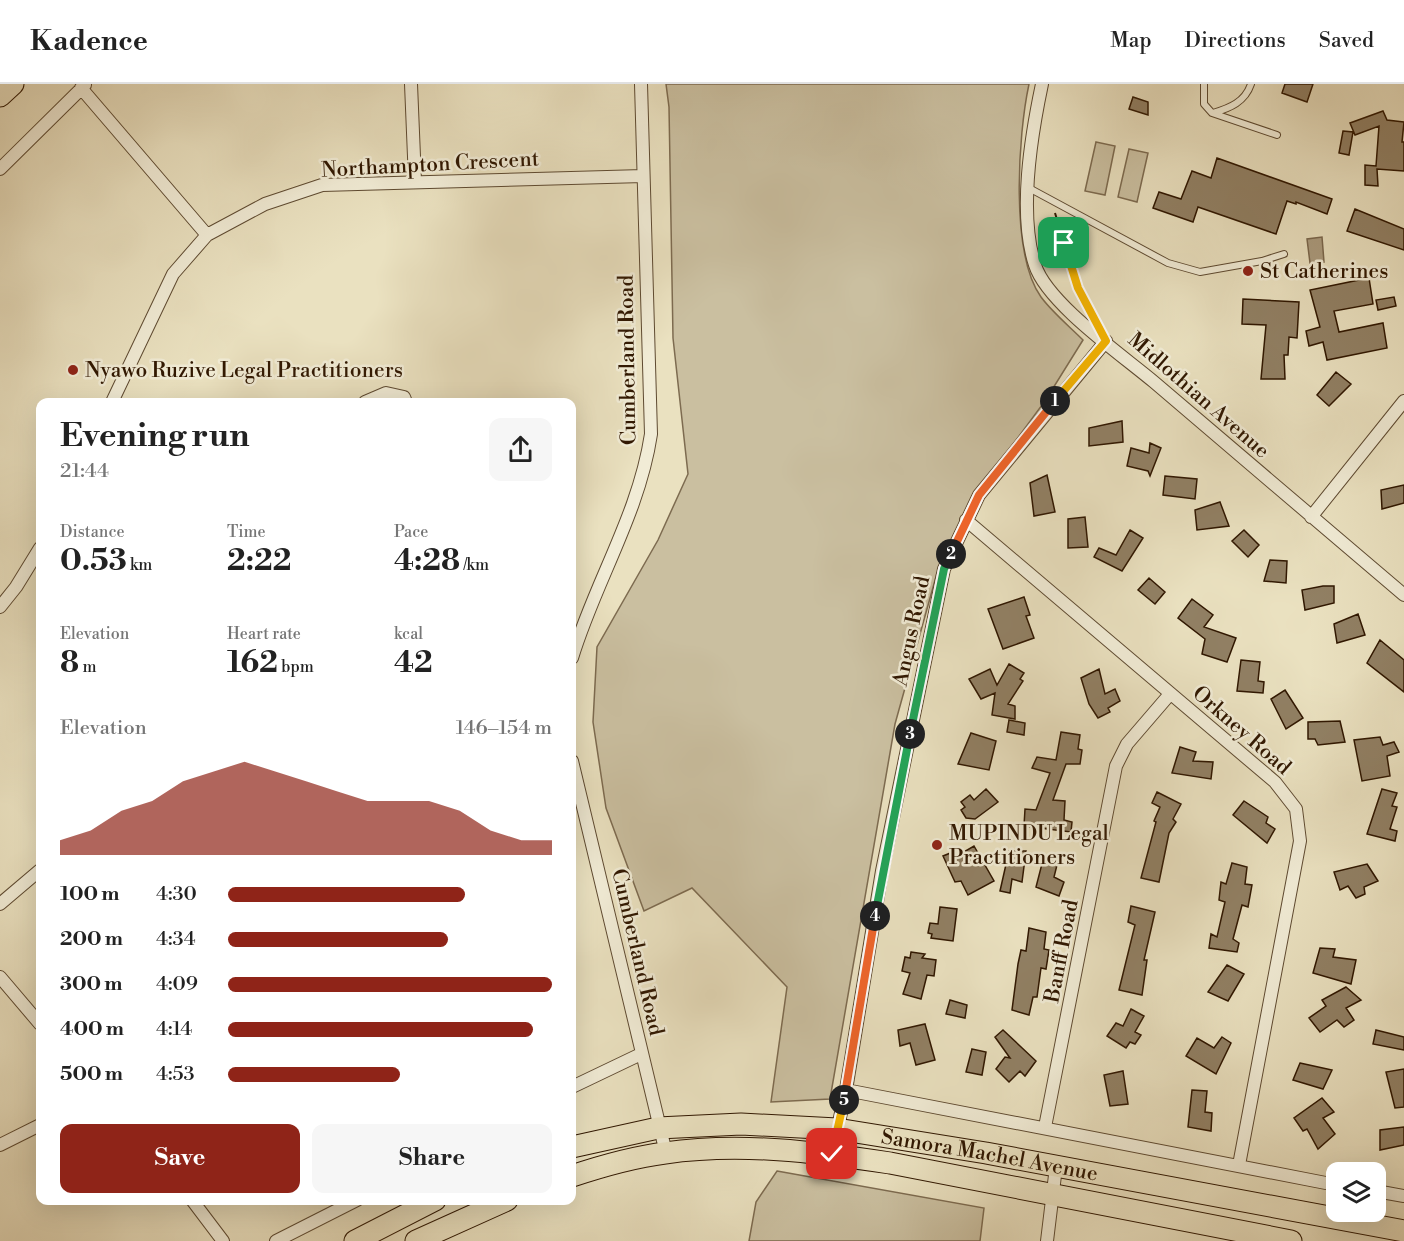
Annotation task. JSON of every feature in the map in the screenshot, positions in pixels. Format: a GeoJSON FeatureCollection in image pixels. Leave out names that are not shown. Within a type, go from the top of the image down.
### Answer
{"type":"FeatureCollection","features":[{"type":"Feature","properties":{"kind":"highway"},"geometry":{"type":"LineString","coordinates":[[0,96],[13,84]]}},
{"type":"Feature","properties":{"kind":"highway","name":"Samora Machel Avenue"},"geometry":{"type":"LineString","coordinates":[[576,1145],[658,1128],[741,1124],[837,1129],[1404,1231]]}},
{"type":"Feature","properties":{"kind":"highway"},"geometry":{"type":"LineString","coordinates":[[576,1175],[666,1152],[734,1149],[832,1154],[890,1162],[1052,1196],[1291,1241]]}},
{"type":"Feature","properties":{"kind":"highway"},"geometry":{"type":"LineString","coordinates":[[355,1241],[425,1205]]}},
{"type":"Feature","properties":{"kind":"highway"},"geometry":{"type":"LineString","coordinates":[[416,1241],[496,1205]]}},
{"type":"Feature","properties":{"kind":"street"},"geometry":{"type":"LineString","coordinates":[[411,84],[415,181]]}},
{"type":"Feature","properties":{"kind":"street","name":"Cumberland Road"},"geometry":{"type":"LineString","coordinates":[[576,629],[635,500],[648,451],[651,408],[641,84]]}},
{"type":"Feature","properties":{"kind":"street","name":"Midlothian Avenue"},"geometry":{"type":"LineString","coordinates":[[1042,84],[1035,118],[1027,187],[1035,266],[1056,298],[1404,595]]}},
{"type":"Feature","properties":{"kind":"street"},"geometry":{"type":"LineString","coordinates":[[0,169],[83,86],[207,235]]}},
{"type":"Feature","properties":{"kind":"street","name":"Northampton Crescent"},"geometry":{"type":"LineString","coordinates":[[114,398],[173,274],[207,235],[265,204],[322,185],[643,176]]}},
{"type":"Feature","properties":{"kind":"street","name":"Angus Road"},"geometry":{"type":"LineString","coordinates":[[832,1154],[846,1090],[882,872],[944,569],[979,495],[1106,341]]}},
{"type":"Feature","properties":{"kind":"street"},"geometry":{"type":"LineString","coordinates":[[374,398],[386,393],[404,398]]}},
{"type":"Feature","properties":{"kind":"street"},"geometry":{"type":"LineString","coordinates":[[1311,517],[1404,400]]}},
{"type":"Feature","properties":{"kind":"street","name":"Orkney Road"},"geometry":{"type":"LineString","coordinates":[[966,520],[1275,782],[1296,809],[1300,841],[1239,1165]]}},
{"type":"Feature","properties":{"kind":"street"},"geometry":{"type":"LineString","coordinates":[[0,607],[16,587],[36,554]]}},
{"type":"Feature","properties":{"kind":"street","name":"Banff Road"},"geometry":{"type":"LineString","coordinates":[[1045,1127],[1116,766],[1127,744],[1170,694]]}},
{"type":"Feature","properties":{"kind":"street","name":"Cumberland Road"},"geometry":{"type":"LineString","coordinates":[[576,777],[624,972],[658,1128],[666,1152]]}},
{"type":"Feature","properties":{"kind":"street"},"geometry":{"type":"LineString","coordinates":[[0,904],[36,873]]}},
{"type":"Feature","properties":{"kind":"street"},"geometry":{"type":"LineString","coordinates":[[0,977],[36,1019]]}},
{"type":"Feature","properties":{"kind":"street"},"geometry":{"type":"LineString","coordinates":[[576,1085],[641,1054]]}},
{"type":"Feature","properties":{"kind":"street","name":"Samora Machel Avenue"},"geometry":{"type":"LineString","coordinates":[[846,1090],[1326,1183]]}},
{"type":"Feature","properties":{"kind":"street"},"geometry":{"type":"LineString","coordinates":[[0,1145],[36,1127]]}},
{"type":"Feature","properties":{"kind":"street"},"geometry":{"type":"LineString","coordinates":[[1047,1241],[1056,1167]]}},
{"type":"Feature","properties":{"kind":"street"},"geometry":{"type":"LineString","coordinates":[[1386,1193],[1404,1196]]}},
{"type":"Feature","properties":{"kind":"street"},"geometry":{"type":"LineString","coordinates":[[196,1205],[223,1241]]}},
{"type":"Feature","properties":{"kind":"street"},"geometry":{"type":"LineString","coordinates":[[276,1241],[347,1205]]}},
{"type":"Feature","properties":{"kind":"lane"},"geometry":{"type":"LineString","coordinates":[[1204,84],[1204,104],[1212,113],[1277,135]]}},
{"type":"Feature","properties":{"kind":"lane"},"geometry":{"type":"LineString","coordinates":[[1212,113],[1236,104],[1245,97],[1251,84]]}},
{"type":"Feature","properties":{"kind":"lane"},"geometry":{"type":"LineString","coordinates":[[1027,187],[1168,263],[1200,273],[1262,261],[1284,254]]}},
{"type":"Feature","properties":{"kind":"path"},"geometry":{"type":"LineString","coordinates":[[1050,199],[1078,288],[1106,341]]}},
{"type":"Feature","properties":{"kind":"shaded area"},"geometry":{"type":"Polygon","coordinates":[[[666,84],[1029,84],[1022,133],[1019,194],[1024,253],[1031,278],[1041,297],[1055,314],[1083,340],[1045,401],[977,493],[937,573],[895,724],[830,1099],[771,1102],[787,987],[692,888],[644,911],[606,808],[593,722],[597,647],[658,540],[688,474],[673,338],[669,107],[666,84]]]}},
{"type":"Feature","properties":{"kind":"shaded area"},"geometry":{"type":"Polygon","coordinates":[[[1096,142],[1115,146],[1105,195],[1085,191],[1096,142]]]}},
{"type":"Feature","properties":{"kind":"shaded area"},"geometry":{"type":"Polygon","coordinates":[[[1129,149],[1148,153],[1137,202],[1118,197],[1129,149]]]}},
{"type":"Feature","properties":{"kind":"shaded area"},"geometry":{"type":"Polygon","coordinates":[[[1322,237],[1324,262],[1310,263],[1307,239],[1322,237]]]}},
{"type":"Feature","properties":{"kind":"shaded area"},"geometry":{"type":"Polygon","coordinates":[[[777,1171],[984,1208],[980,1241],[749,1241],[756,1202],[777,1171]]]}},
{"type":"Feature","properties":{"kind":"building"},"geometry":{"type":"Polygon","coordinates":[[[1285,84],[1313,84],[1307,102],[1282,93],[1285,84]]]}},
{"type":"Feature","properties":{"kind":"building"},"geometry":{"type":"Polygon","coordinates":[[[1133,97],[1148,102],[1148,115],[1129,109],[1133,97]]]}},
{"type":"Feature","properties":{"kind":"building"},"geometry":{"type":"Polygon","coordinates":[[[1383,111],[1387,120],[1404,122],[1402,142],[1404,142],[1404,171],[1377,169],[1378,186],[1365,185],[1365,165],[1376,166],[1379,126],[1355,135],[1350,123],[1383,111]]]}},
{"type":"Feature","properties":{"kind":"building"},"geometry":{"type":"Polygon","coordinates":[[[1343,131],[1353,132],[1349,155],[1339,153],[1343,131]]]}},
{"type":"Feature","properties":{"kind":"building"},"geometry":{"type":"Polygon","coordinates":[[[1217,158],[1332,199],[1327,214],[1296,202],[1296,204],[1287,201],[1276,234],[1198,207],[1193,222],[1153,208],[1159,192],[1181,199],[1192,171],[1211,178],[1217,158]]]}},
{"type":"Feature","properties":{"kind":"building"},"geometry":{"type":"Polygon","coordinates":[[[1355,209],[1404,229],[1404,250],[1347,231],[1355,209]]]}},
{"type":"Feature","properties":{"kind":"building"},"geometry":{"type":"Polygon","coordinates":[[[1369,278],[1373,304],[1334,311],[1339,332],[1383,323],[1387,348],[1327,360],[1323,342],[1309,346],[1306,331],[1320,327],[1310,290],[1369,278]]]}},
{"type":"Feature","properties":{"kind":"building"},"geometry":{"type":"Polygon","coordinates":[[[1394,297],[1396,306],[1378,310],[1376,300],[1394,297]]]}},
{"type":"Feature","properties":{"kind":"building"},"geometry":{"type":"Polygon","coordinates":[[[1243,299],[1299,302],[1297,338],[1289,337],[1288,355],[1284,355],[1285,379],[1261,379],[1266,325],[1242,324],[1243,299]]]}},
{"type":"Feature","properties":{"kind":"building"},"geometry":{"type":"Polygon","coordinates":[[[1336,372],[1351,384],[1329,406],[1317,395],[1336,372]]]}},
{"type":"Feature","properties":{"kind":"building"},"geometry":{"type":"Polygon","coordinates":[[[1122,421],[1123,442],[1089,446],[1089,428],[1122,421]]]}},
{"type":"Feature","properties":{"kind":"building"},"geometry":{"type":"Polygon","coordinates":[[[1150,443],[1161,448],[1150,476],[1148,471],[1127,466],[1131,448],[1149,453],[1150,443]]]}},
{"type":"Feature","properties":{"kind":"building"},"geometry":{"type":"Polygon","coordinates":[[[1047,475],[1055,512],[1034,516],[1030,483],[1047,475]]]}},
{"type":"Feature","properties":{"kind":"building"},"geometry":{"type":"Polygon","coordinates":[[[1165,476],[1197,479],[1195,499],[1163,495],[1165,476]]]}},
{"type":"Feature","properties":{"kind":"building"},"geometry":{"type":"Polygon","coordinates":[[[1404,485],[1404,503],[1382,509],[1381,490],[1404,485]]]}},
{"type":"Feature","properties":{"kind":"building"},"geometry":{"type":"Polygon","coordinates":[[[1220,502],[1229,526],[1197,530],[1195,510],[1220,502]]]}},
{"type":"Feature","properties":{"kind":"building"},"geometry":{"type":"Polygon","coordinates":[[[1085,517],[1088,547],[1068,548],[1068,519],[1085,517]]]}},
{"type":"Feature","properties":{"kind":"building"},"geometry":{"type":"Polygon","coordinates":[[[1130,530],[1143,538],[1122,571],[1094,557],[1099,548],[1116,555],[1130,530]]]}},
{"type":"Feature","properties":{"kind":"building"},"geometry":{"type":"Polygon","coordinates":[[[1244,530],[1259,545],[1248,557],[1232,541],[1244,530]]]}},
{"type":"Feature","properties":{"kind":"building"},"geometry":{"type":"Polygon","coordinates":[[[1270,560],[1287,561],[1286,583],[1264,581],[1270,560]]]}},
{"type":"Feature","properties":{"kind":"building"},"geometry":{"type":"Polygon","coordinates":[[[1149,578],[1165,592],[1155,604],[1138,590],[1149,578]]]}},
{"type":"Feature","properties":{"kind":"building"},"geometry":{"type":"Polygon","coordinates":[[[1334,586],[1334,603],[1305,610],[1302,590],[1334,586]]]}},
{"type":"Feature","properties":{"kind":"building"},"geometry":{"type":"Polygon","coordinates":[[[1024,597],[1030,615],[1026,616],[1034,638],[1003,649],[988,609],[1024,597]]]}},
{"type":"Feature","properties":{"kind":"building"},"geometry":{"type":"Polygon","coordinates":[[[1192,599],[1213,615],[1204,627],[1236,638],[1227,662],[1202,654],[1205,639],[1178,618],[1192,599]]]}},
{"type":"Feature","properties":{"kind":"building"},"geometry":{"type":"Polygon","coordinates":[[[1358,614],[1365,635],[1337,643],[1334,624],[1358,614]]]}},
{"type":"Feature","properties":{"kind":"building"},"geometry":{"type":"Polygon","coordinates":[[[1380,640],[1404,660],[1404,692],[1367,663],[1380,640]]]}},
{"type":"Feature","properties":{"kind":"building"},"geometry":{"type":"Polygon","coordinates":[[[1241,660],[1260,662],[1258,681],[1264,682],[1263,693],[1237,691],[1241,660]]]}},
{"type":"Feature","properties":{"kind":"building"},"geometry":{"type":"Polygon","coordinates":[[[1009,664],[1024,673],[1020,679],[1023,681],[1008,704],[1015,706],[1015,719],[992,715],[995,693],[981,699],[969,679],[990,669],[997,685],[1009,664]]]}},
{"type":"Feature","properties":{"kind":"building"},"geometry":{"type":"Polygon","coordinates":[[[1099,669],[1105,694],[1115,689],[1120,701],[1108,708],[1110,712],[1098,718],[1089,704],[1081,678],[1099,669]]]}},
{"type":"Feature","properties":{"kind":"building"},"geometry":{"type":"Polygon","coordinates":[[[1285,690],[1303,718],[1286,729],[1271,699],[1285,690]]]}},
{"type":"Feature","properties":{"kind":"building"},"geometry":{"type":"Polygon","coordinates":[[[1009,720],[1025,723],[1024,735],[1007,732],[1009,720]]]}},
{"type":"Feature","properties":{"kind":"building"},"geometry":{"type":"Polygon","coordinates":[[[1340,721],[1345,742],[1318,745],[1315,739],[1308,739],[1308,722],[1340,721]]]}},
{"type":"Feature","properties":{"kind":"building"},"geometry":{"type":"Polygon","coordinates":[[[1061,732],[1080,735],[1078,749],[1082,750],[1080,764],[1066,764],[1053,800],[1065,801],[1064,820],[1072,822],[1071,832],[1024,826],[1025,809],[1036,810],[1050,773],[1032,768],[1037,757],[1056,760],[1061,732]]]}},
{"type":"Feature","properties":{"kind":"building"},"geometry":{"type":"Polygon","coordinates":[[[971,733],[996,741],[989,770],[958,764],[971,733]]]}},
{"type":"Feature","properties":{"kind":"building"},"geometry":{"type":"Polygon","coordinates":[[[1380,737],[1383,745],[1394,742],[1399,752],[1387,756],[1390,776],[1362,781],[1354,740],[1380,737]]]}},
{"type":"Feature","properties":{"kind":"building"},"geometry":{"type":"Polygon","coordinates":[[[1180,747],[1196,752],[1193,761],[1213,762],[1211,779],[1172,773],[1180,747]]]}},
{"type":"Feature","properties":{"kind":"building"},"geometry":{"type":"Polygon","coordinates":[[[986,789],[998,802],[975,819],[966,818],[961,810],[965,807],[961,802],[970,795],[974,800],[986,789]]]}},
{"type":"Feature","properties":{"kind":"building"},"geometry":{"type":"Polygon","coordinates":[[[1382,789],[1397,793],[1392,806],[1397,807],[1390,829],[1397,831],[1395,841],[1367,834],[1382,789]]]}},
{"type":"Feature","properties":{"kind":"building"},"geometry":{"type":"Polygon","coordinates":[[[1157,792],[1181,804],[1173,819],[1176,822],[1169,833],[1159,882],[1141,878],[1156,822],[1154,821],[1160,807],[1152,803],[1157,792]]]}},
{"type":"Feature","properties":{"kind":"building"},"geometry":{"type":"Polygon","coordinates":[[[1244,801],[1268,817],[1266,823],[1275,829],[1267,843],[1233,815],[1244,801]]]}},
{"type":"Feature","properties":{"kind":"building"},"geometry":{"type":"Polygon","coordinates":[[[974,846],[994,881],[968,895],[961,881],[955,882],[943,856],[953,852],[957,856],[974,846]]]}},
{"type":"Feature","properties":{"kind":"building"},"geometry":{"type":"Polygon","coordinates":[[[1009,851],[1026,851],[1022,882],[1012,879],[1010,893],[1000,891],[1009,851]]]}},
{"type":"Feature","properties":{"kind":"building"},"geometry":{"type":"Polygon","coordinates":[[[1044,856],[1058,861],[1054,877],[1064,882],[1059,896],[1036,887],[1044,856]]]}},
{"type":"Feature","properties":{"kind":"building"},"geometry":{"type":"Polygon","coordinates":[[[1232,863],[1247,867],[1245,884],[1252,885],[1248,907],[1242,905],[1233,939],[1239,943],[1237,952],[1209,948],[1211,934],[1217,937],[1225,902],[1219,900],[1221,882],[1226,884],[1232,863]]]}},
{"type":"Feature","properties":{"kind":"building"},"geometry":{"type":"Polygon","coordinates":[[[1367,864],[1378,881],[1364,887],[1365,894],[1356,898],[1348,886],[1340,890],[1334,872],[1367,864]]]}},
{"type":"Feature","properties":{"kind":"building"},"geometry":{"type":"Polygon","coordinates":[[[1131,906],[1155,912],[1144,960],[1147,960],[1142,995],[1119,990],[1135,925],[1128,922],[1131,906]]]}},
{"type":"Feature","properties":{"kind":"building"},"geometry":{"type":"Polygon","coordinates":[[[940,907],[957,909],[953,941],[931,938],[932,934],[928,933],[930,923],[938,924],[940,907]]]}},
{"type":"Feature","properties":{"kind":"building"},"geometry":{"type":"Polygon","coordinates":[[[1029,928],[1046,932],[1044,949],[1049,950],[1046,969],[1041,968],[1037,997],[1033,997],[1029,1015],[1012,1010],[1018,964],[1021,950],[1026,951],[1029,928]]]}},
{"type":"Feature","properties":{"kind":"building"},"geometry":{"type":"Polygon","coordinates":[[[1320,948],[1335,949],[1333,957],[1356,960],[1351,984],[1313,973],[1320,948]]]}},
{"type":"Feature","properties":{"kind":"building"},"geometry":{"type":"Polygon","coordinates":[[[911,952],[925,954],[922,958],[936,960],[934,976],[927,975],[921,999],[903,994],[910,973],[902,971],[905,957],[910,958],[911,952]]]}},
{"type":"Feature","properties":{"kind":"building"},"geometry":{"type":"Polygon","coordinates":[[[1227,965],[1244,974],[1228,1001],[1208,992],[1227,965]]]}},
{"type":"Feature","properties":{"kind":"building"},"geometry":{"type":"Polygon","coordinates":[[[1346,987],[1361,1000],[1346,1008],[1354,1020],[1344,1027],[1337,1020],[1320,1032],[1309,1018],[1326,1006],[1322,1000],[1346,987]]]}},
{"type":"Feature","properties":{"kind":"building"},"geometry":{"type":"Polygon","coordinates":[[[950,1000],[967,1005],[965,1018],[946,1014],[950,1000]]]}},
{"type":"Feature","properties":{"kind":"building"},"geometry":{"type":"Polygon","coordinates":[[[1131,1009],[1144,1016],[1135,1032],[1141,1035],[1135,1044],[1130,1042],[1126,1048],[1107,1036],[1116,1023],[1123,1026],[1131,1009]]]}},
{"type":"Feature","properties":{"kind":"building"},"geometry":{"type":"Polygon","coordinates":[[[925,1024],[935,1060],[916,1065],[910,1043],[900,1046],[898,1030],[925,1024]]]}},
{"type":"Feature","properties":{"kind":"building"},"geometry":{"type":"Polygon","coordinates":[[[1003,1030],[1036,1061],[1025,1076],[1020,1071],[1009,1082],[996,1069],[1005,1057],[1010,1058],[995,1037],[1003,1030]]]}},
{"type":"Feature","properties":{"kind":"building"},"geometry":{"type":"Polygon","coordinates":[[[1376,1030],[1404,1037],[1404,1050],[1373,1044],[1376,1030]]]}},
{"type":"Feature","properties":{"kind":"building"},"geometry":{"type":"Polygon","coordinates":[[[1222,1037],[1231,1043],[1216,1074],[1186,1056],[1197,1038],[1214,1048],[1222,1037]]]}},
{"type":"Feature","properties":{"kind":"building"},"geometry":{"type":"Polygon","coordinates":[[[972,1049],[986,1052],[982,1075],[966,1072],[972,1049]]]}},
{"type":"Feature","properties":{"kind":"building"},"geometry":{"type":"Polygon","coordinates":[[[1300,1063],[1332,1070],[1323,1089],[1293,1080],[1300,1063]]]}},
{"type":"Feature","properties":{"kind":"building"},"geometry":{"type":"Polygon","coordinates":[[[1404,1069],[1404,1107],[1395,1108],[1386,1072],[1404,1069]]]}},
{"type":"Feature","properties":{"kind":"building"},"geometry":{"type":"Polygon","coordinates":[[[1123,1071],[1128,1104],[1110,1106],[1104,1075],[1123,1071]]]}},
{"type":"Feature","properties":{"kind":"building"},"geometry":{"type":"Polygon","coordinates":[[[1192,1090],[1207,1091],[1205,1112],[1212,1113],[1211,1131],[1188,1127],[1192,1090]]]}},
{"type":"Feature","properties":{"kind":"building"},"geometry":{"type":"Polygon","coordinates":[[[1322,1098],[1334,1112],[1323,1118],[1335,1134],[1318,1149],[1307,1129],[1303,1131],[1294,1118],[1322,1098]]]}},
{"type":"Feature","properties":{"kind":"building"},"geometry":{"type":"Polygon","coordinates":[[[1404,1127],[1404,1145],[1380,1150],[1380,1130],[1404,1127]]]}},
{"type":"Feature","properties":{"kind":"place","name":"St Catherines"},"geometry":{"type":"Point","coordinates":[1248,271]}},
{"type":"Feature","properties":{"kind":"place","name":"Nyawo Ruzive Legal Practitioners"},"geometry":{"type":"Point","coordinates":[73,370]}},
{"type":"Feature","properties":{"kind":"place","name":"MUPINDU Legal Practitioners"},"geometry":{"type":"Point","coordinates":[937,845]}},
{"type":"Feature","properties":{"kind":"route"},"geometry":{"type":"LineString","coordinates":[[832,1154],[846,1090],[882,872],[944,569],[979,495],[1106,341],[1078,288],[1064,243]]}}]}
